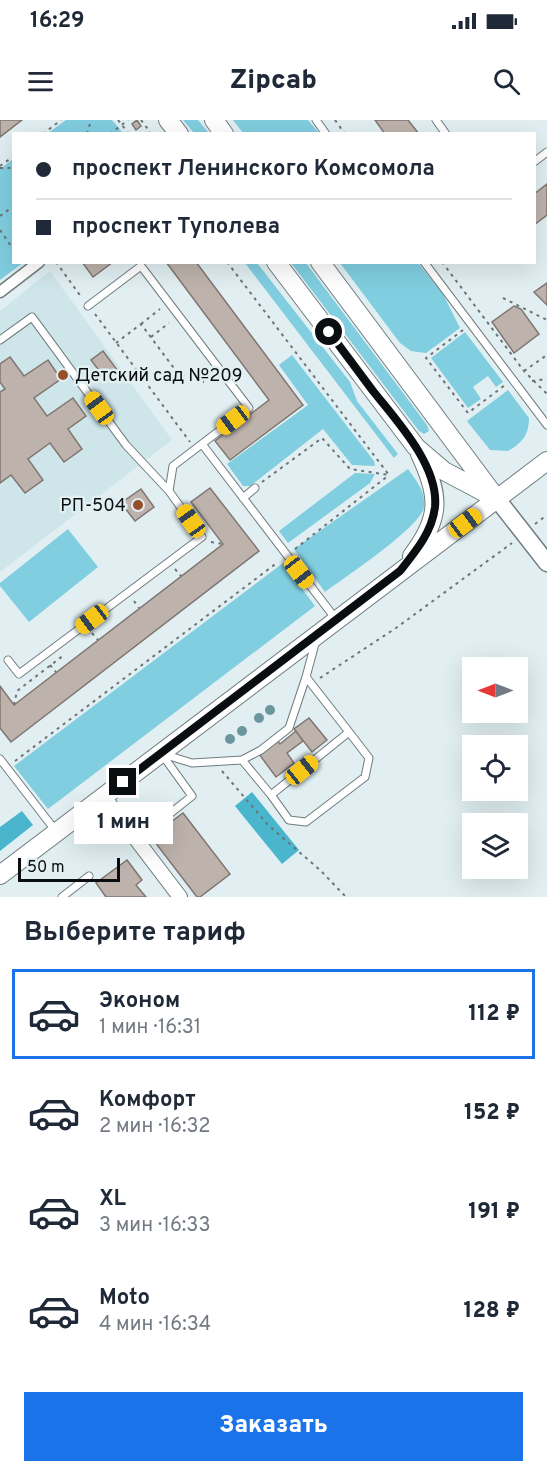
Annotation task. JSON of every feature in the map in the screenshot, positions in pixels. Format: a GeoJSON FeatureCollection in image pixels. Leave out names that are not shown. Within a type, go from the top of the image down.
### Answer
{"type":"FeatureCollection","features":[{"type":"Feature","properties":{"kind":"main road"},"geometry":{"type":"LineString","coordinates":[[168,120],[177,132]]}},
{"type":"Feature","properties":{"kind":"main road"},"geometry":{"type":"LineString","coordinates":[[278,264],[416,447],[431,479],[435,504],[432,523],[427,534],[400,571]]}},
{"type":"Feature","properties":{"kind":"main road"},"geometry":{"type":"LineString","coordinates":[[321,264],[497,499]]}},
{"type":"Feature","properties":{"kind":"main road"},"geometry":{"type":"LineString","coordinates":[[416,447],[444,471],[497,499]]}},
{"type":"Feature","properties":{"kind":"main road"},"geometry":{"type":"LineString","coordinates":[[0,875],[547,461]]}},
{"type":"Feature","properties":{"kind":"street"},"geometry":{"type":"LineString","coordinates":[[0,292],[36,264]]}},
{"type":"Feature","properties":{"kind":"street"},"geometry":{"type":"LineString","coordinates":[[497,499],[547,563]]}},
{"type":"Feature","properties":{"kind":"street"},"geometry":{"type":"LineString","coordinates":[[104,797],[180,897]]}},
{"type":"Feature","properties":{"kind":"lane"},"geometry":{"type":"LineString","coordinates":[[426,264],[547,425]]}},
{"type":"Feature","properties":{"kind":"lane"},"geometry":{"type":"LineString","coordinates":[[88,306],[141,266],[249,408],[173,466],[169,491]]}},
{"type":"Feature","properties":{"kind":"lane"},"geometry":{"type":"LineString","coordinates":[[0,340],[32,317],[126,445],[169,491],[202,537],[19,674],[8,660]]}},
{"type":"Feature","properties":{"kind":"lane"},"geometry":{"type":"LineString","coordinates":[[202,444],[337,620]]}},
{"type":"Feature","properties":{"kind":"lane"},"geometry":{"type":"LineString","coordinates":[[243,498],[255,488]]}},
{"type":"Feature","properties":{"kind":"lane"},"geometry":{"type":"LineString","coordinates":[[161,753],[192,763],[242,760],[261,750],[289,728],[309,680],[317,635]]}},
{"type":"Feature","properties":{"kind":"lane"},"geometry":{"type":"LineString","coordinates":[[242,760],[289,820],[306,822],[365,777],[369,758],[309,680]]}},
{"type":"Feature","properties":{"kind":"lane"},"geometry":{"type":"LineString","coordinates":[[271,795],[349,732]]}},
{"type":"Feature","properties":{"kind":"lane"},"geometry":{"type":"LineString","coordinates":[[137,840],[192,796],[161,753]]}},
{"type":"Feature","properties":{"kind":"lane"},"geometry":{"type":"LineString","coordinates":[[0,759],[57,832]]}},
{"type":"Feature","properties":{"kind":"lane"},"geometry":{"type":"LineString","coordinates":[[62,897],[89,876]]}},
{"type":"Feature","properties":{"kind":"path"},"geometry":{"type":"LineString","coordinates":[[46,132],[61,120]]}},
{"type":"Feature","properties":{"kind":"path"},"geometry":{"type":"LineString","coordinates":[[118,120],[127,132]]}},
{"type":"Feature","properties":{"kind":"path"},"geometry":{"type":"LineString","coordinates":[[113,132],[128,120]]}},
{"type":"Feature","properties":{"kind":"path"},"geometry":{"type":"LineString","coordinates":[[0,167],[12,158]]}},
{"type":"Feature","properties":{"kind":"path"},"geometry":{"type":"LineString","coordinates":[[0,230],[12,245]]}},
{"type":"Feature","properties":{"kind":"path"},"geometry":{"type":"LineString","coordinates":[[57,264],[195,449]]}},
{"type":"Feature","properties":{"kind":"path"},"geometry":{"type":"LineString","coordinates":[[229,264],[389,475]]}},
{"type":"Feature","properties":{"kind":"path"},"geometry":{"type":"LineString","coordinates":[[444,264],[524,371],[547,394]]}},
{"type":"Feature","properties":{"kind":"path"},"geometry":{"type":"LineString","coordinates":[[503,298],[547,320]]}},
{"type":"Feature","properties":{"kind":"path"},"geometry":{"type":"LineString","coordinates":[[116,343],[165,306]]}},
{"type":"Feature","properties":{"kind":"path"},"geometry":{"type":"LineString","coordinates":[[151,337],[169,323]]}},
{"type":"Feature","properties":{"kind":"path"},"geometry":{"type":"LineString","coordinates":[[141,324],[179,375],[204,381]]}},
{"type":"Feature","properties":{"kind":"path"},"geometry":{"type":"LineString","coordinates":[[471,324],[426,358],[468,413],[505,385]]}},
{"type":"Feature","properties":{"kind":"path"},"geometry":{"type":"LineString","coordinates":[[524,371],[547,355]]}},
{"type":"Feature","properties":{"kind":"path"},"geometry":{"type":"LineString","coordinates":[[532,381],[547,379]]}},
{"type":"Feature","properties":{"kind":"path"},"geometry":{"type":"LineString","coordinates":[[255,488],[322,438],[350,469],[389,475]]}},
{"type":"Feature","properties":{"kind":"path"},"geometry":{"type":"LineString","coordinates":[[7,767],[286,556],[389,475]]}},
{"type":"Feature","properties":{"kind":"path"},"geometry":{"type":"LineString","coordinates":[[211,542],[223,544]]}},
{"type":"Feature","properties":{"kind":"path"},"geometry":{"type":"LineString","coordinates":[[309,680],[396,628],[513,542]]}},
{"type":"Feature","properties":{"kind":"path"},"geometry":{"type":"LineString","coordinates":[[175,569],[181,576]]}},
{"type":"Feature","properties":{"kind":"path"},"geometry":{"type":"LineString","coordinates":[[134,601],[139,608]]}},
{"type":"Feature","properties":{"kind":"path"},"geometry":{"type":"LineString","coordinates":[[92,633],[98,640]]}},
{"type":"Feature","properties":{"kind":"path"},"geometry":{"type":"LineString","coordinates":[[50,665],[56,672]]}},
{"type":"Feature","properties":{"kind":"path"},"geometry":{"type":"LineString","coordinates":[[14,705],[17,691]]}},
{"type":"Feature","properties":{"kind":"path"},"geometry":{"type":"LineString","coordinates":[[213,762],[268,825],[320,870],[346,897]]}},
{"type":"Feature","properties":{"kind":"shaded area"},"geometry":{"type":"Polygon","coordinates":[[[66,120],[112,120],[122,132],[49,132],[66,120]]]}},
{"type":"Feature","properties":{"kind":"shaded area"},"geometry":{"type":"Polygon","coordinates":[[[183,120],[198,120],[208,132],[193,132],[183,120]]]}},
{"type":"Feature","properties":{"kind":"shaded area"},"geometry":{"type":"Polygon","coordinates":[[[233,120],[308,120],[318,132],[242,132],[233,120]]]}},
{"type":"Feature","properties":{"kind":"shaded area"},"geometry":{"type":"Polygon","coordinates":[[[12,160],[12,264],[22,264],[0,280],[0,169],[12,160]]]}},
{"type":"Feature","properties":{"kind":"shaded area"},"geometry":{"type":"Polygon","coordinates":[[[246,264],[258,264],[350,382],[357,401],[398,454],[394,458],[246,264]]]}},
{"type":"Feature","properties":{"kind":"shaded area"},"geometry":{"type":"Polygon","coordinates":[[[292,264],[307,264],[427,425],[429,431],[424,434],[419,431],[292,264]]]}},
{"type":"Feature","properties":{"kind":"shaded area"},"geometry":{"type":"Polygon","coordinates":[[[341,264],[419,264],[443,294],[460,328],[426,353],[411,351],[400,343],[341,264]]]}},
{"type":"Feature","properties":{"kind":"shaded area","name":"Детский сад №209"},"geometry":{"type":"Polygon","coordinates":[[[50,271],[172,440],[0,572],[0,311],[50,271]]]}},
{"type":"Feature","properties":{"kind":"shaded area"},"geometry":{"type":"Polygon","coordinates":[[[465,332],[503,382],[496,387],[488,376],[473,387],[481,399],[468,408],[431,358],[465,332]]]}},
{"type":"Feature","properties":{"kind":"shaded area"},"geometry":{"type":"Polygon","coordinates":[[[292,355],[374,461],[375,466],[352,465],[323,429],[250,486],[243,486],[227,464],[308,405],[279,365],[292,355]]]}},
{"type":"Feature","properties":{"kind":"shaded area"},"geometry":{"type":"Polygon","coordinates":[[[508,390],[529,418],[528,429],[521,442],[508,451],[490,450],[467,421],[508,390]]]}},
{"type":"Feature","properties":{"kind":"shaded area"},"geometry":{"type":"Polygon","coordinates":[[[408,469],[420,486],[423,496],[424,507],[420,516],[396,539],[325,592],[294,549],[408,469]]]}},
{"type":"Feature","properties":{"kind":"shaded area"},"geometry":{"type":"Polygon","coordinates":[[[355,473],[375,474],[370,483],[288,543],[279,531],[355,473]]]}},
{"type":"Feature","properties":{"kind":"shaded area"},"geometry":{"type":"Polygon","coordinates":[[[68,529],[98,567],[29,622],[0,583],[68,529]]]}},
{"type":"Feature","properties":{"kind":"shaded area"},"geometry":{"type":"Polygon","coordinates":[[[283,563],[315,606],[48,809],[14,766],[283,563]]]}},
{"type":"Feature","properties":{"kind":"shaded area"},"geometry":{"type":"Polygon","coordinates":[[[252,792],[299,850],[282,864],[235,806],[252,792]]]}},
{"type":"Feature","properties":{"kind":"shaded area"},"geometry":{"type":"Polygon","coordinates":[[[22,811],[33,825],[0,851],[0,827],[22,811]]]}},
{"type":"Feature","properties":{"kind":"building"},"geometry":{"type":"Polygon","coordinates":[[[0,120],[22,120],[0,137],[0,120]]]}},
{"type":"Feature","properties":{"kind":"building"},"geometry":{"type":"Polygon","coordinates":[[[137,120],[141,126],[136,130],[132,124],[137,120]]]}},
{"type":"Feature","properties":{"kind":"building"},"geometry":{"type":"Polygon","coordinates":[[[375,120],[408,120],[417,132],[384,132],[375,120]]]}},
{"type":"Feature","properties":{"kind":"building"},"geometry":{"type":"Polygon","coordinates":[[[547,184],[547,215],[536,223],[536,192],[547,184]]]}},
{"type":"Feature","properties":{"kind":"building"},"geometry":{"type":"Polygon","coordinates":[[[83,264],[110,264],[93,277],[83,264]]]}},
{"type":"Feature","properties":{"kind":"building"},"geometry":{"type":"Polygon","coordinates":[[[167,264],[197,264],[303,405],[230,460],[215,441],[269,400],[167,264]]]}},
{"type":"Feature","properties":{"kind":"building"},"geometry":{"type":"Polygon","coordinates":[[[547,283],[547,305],[534,292],[547,283]]]}},
{"type":"Feature","properties":{"kind":"building"},"geometry":{"type":"Polygon","coordinates":[[[514,306],[521,309],[539,334],[514,353],[492,322],[514,306]]]}},
{"type":"Feature","properties":{"kind":"building"},"geometry":{"type":"Polygon","coordinates":[[[103,351],[118,371],[106,380],[91,360],[103,351]]]}},
{"type":"Feature","properties":{"kind":"building"},"geometry":{"type":"Polygon","coordinates":[[[10,357],[24,376],[48,360],[61,379],[34,398],[47,416],[73,398],[86,416],[68,429],[82,449],[64,462],[50,443],[28,459],[43,480],[25,493],[11,475],[0,483],[0,392],[5,389],[0,382],[0,364],[10,357]]]}},
{"type":"Feature","properties":{"kind":"building"},"geometry":{"type":"Polygon","coordinates":[[[210,488],[259,551],[11,742],[0,728],[0,686],[14,705],[223,544],[191,502],[210,488]]]}},
{"type":"Feature","properties":{"kind":"building","name":"РП-504"},"geometry":{"type":"Polygon","coordinates":[[[141,489],[154,507],[135,521],[121,503],[141,489]]]}},
{"type":"Feature","properties":{"kind":"building"},"geometry":{"type":"Polygon","coordinates":[[[309,718],[327,740],[312,752],[294,729],[309,718]]]}},
{"type":"Feature","properties":{"kind":"building"},"geometry":{"type":"Polygon","coordinates":[[[296,731],[303,741],[287,753],[294,763],[276,777],[256,750],[274,736],[280,744],[296,731]]]}},
{"type":"Feature","properties":{"kind":"building"},"geometry":{"type":"Polygon","coordinates":[[[183,813],[230,874],[200,897],[197,897],[151,837],[183,813]]]}},
{"type":"Feature","properties":{"kind":"building"},"geometry":{"type":"Polygon","coordinates":[[[127,860],[142,880],[136,885],[146,897],[106,897],[96,883],[127,860]]]}},
{"type":"Feature","properties":{"kind":"place","name":"Детский сад №209"},"geometry":{"type":"Point","coordinates":[63,375]}},
{"type":"Feature","properties":{"kind":"place","name":"РП-504"},"geometry":{"type":"Point","coordinates":[138,505]}},
{"type":"Feature","properties":{"kind":"route"},"geometry":{"type":"LineString","coordinates":[[123,782],[400,571],[421,544],[432,523],[435,504],[431,479],[416,447],[329,332]]}}]}
